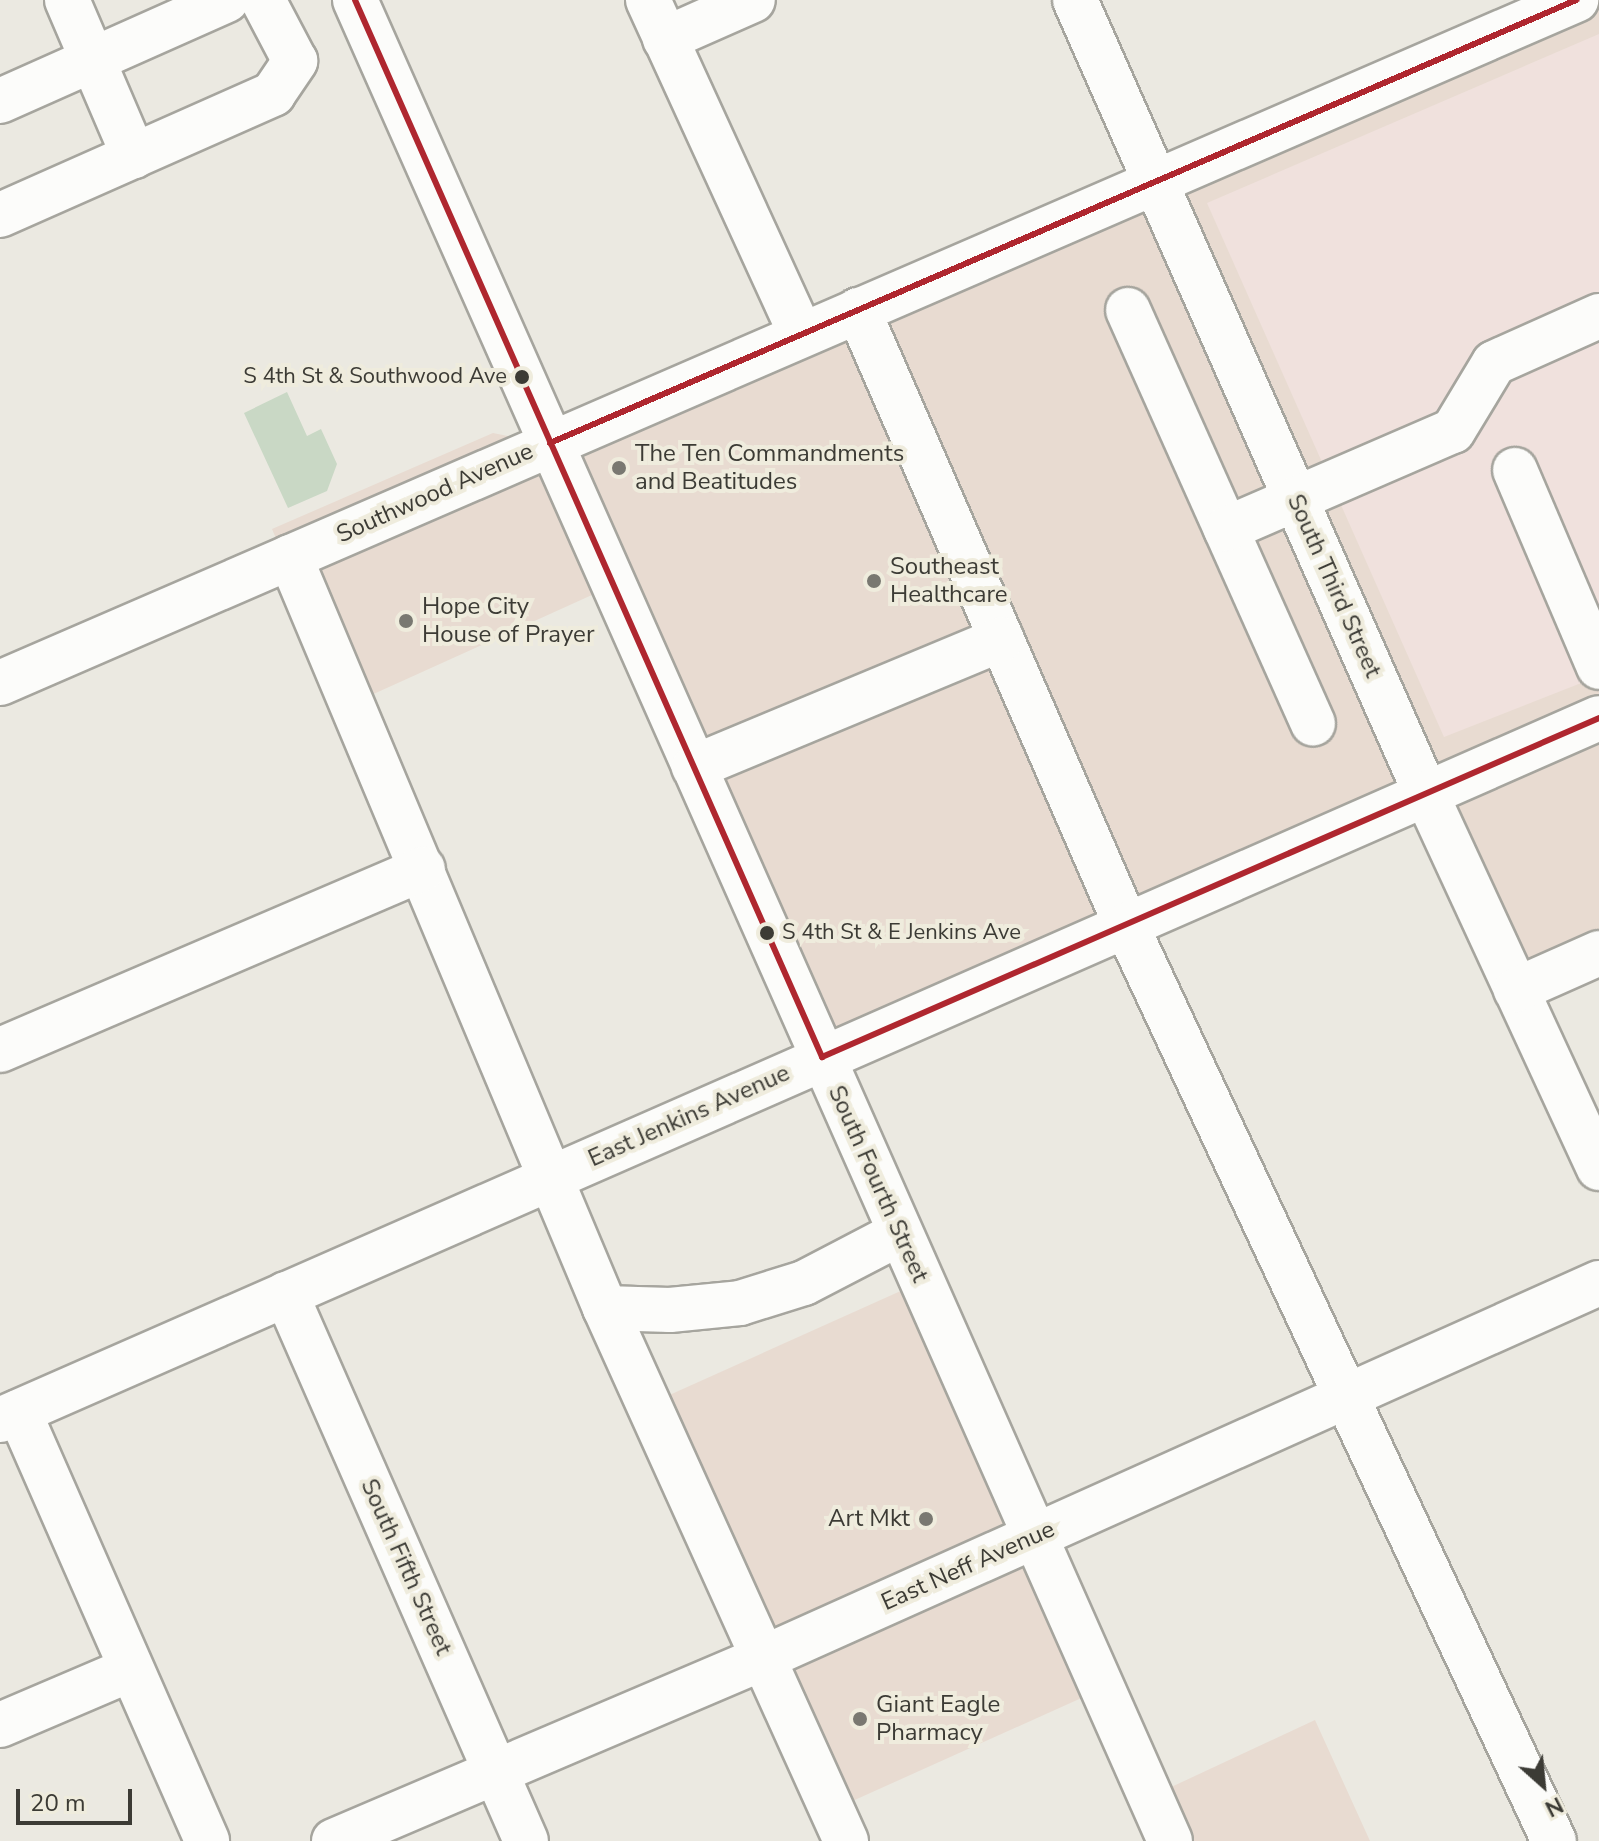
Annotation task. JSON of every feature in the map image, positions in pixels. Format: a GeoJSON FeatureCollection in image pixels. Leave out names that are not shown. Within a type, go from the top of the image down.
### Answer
{"type":"FeatureCollection","features":[{"type":"Feature","properties":{"kind":"street"},"geometry":{"type":"LineString","coordinates":[[67,0],[134,156]]}},
{"type":"Feature","properties":{"kind":"street"},"geometry":{"type":"LineString","coordinates":[[0,101],[227,0]]}},
{"type":"Feature","properties":{"kind":"street"},"geometry":{"type":"LineString","coordinates":[[0,215],[273,94],[286,80],[295,61],[263,0]]}},
{"type":"Feature","properties":{"kind":"street","name":"South Fourth Street"},"geometry":{"type":"LineString","coordinates":[[355,0],[1170,1841]]}},
{"type":"Feature","properties":{"kind":"street"},"geometry":{"type":"LineString","coordinates":[[753,0],[656,19],[801,334]]}},
{"type":"Feature","properties":{"kind":"street","name":"South Third Street"},"geometry":{"type":"LineString","coordinates":[[1075,0],[1426,794],[1599,1168]]}},
{"type":"Feature","properties":{"kind":"street","name":"Southwood Avenue"},"geometry":{"type":"LineString","coordinates":[[0,683],[1576,0]]}},
{"type":"Feature","properties":{"kind":"street"},"geometry":{"type":"LineString","coordinates":[[858,310],[1126,925],[1554,1841]]}},
{"type":"Feature","properties":{"kind":"street"},"geometry":{"type":"LineString","coordinates":[[1128,310],[1313,723]]}},
{"type":"Feature","properties":{"kind":"street"},"geometry":{"type":"LineString","coordinates":[[1226,529],[1453,431],[1494,363],[1599,316]]}},
{"type":"Feature","properties":{"kind":"street"},"geometry":{"type":"LineString","coordinates":[[1515,470],[1597,659]]}},
{"type":"Feature","properties":{"kind":"street"},"geometry":{"type":"LineString","coordinates":[[290,557],[554,1176],[605,1308],[846,1841]]}},
{"type":"Feature","properties":{"kind":"street"},"geometry":{"type":"LineString","coordinates":[[694,767],[1001,639]]}},
{"type":"Feature","properties":{"kind":"street","name":"East Jenkins Avenue"},"geometry":{"type":"LineString","coordinates":[[9,1416],[1426,794],[1594,734]]}},
{"type":"Feature","properties":{"kind":"street"},"geometry":{"type":"LineString","coordinates":[[0,1050],[423,869]]}},
{"type":"Feature","properties":{"kind":"street"},"geometry":{"type":"LineString","coordinates":[[1516,990],[1599,953]]}},
{"type":"Feature","properties":{"kind":"street"},"geometry":{"type":"LineString","coordinates":[[605,1308],[670,1310],[740,1303],[804,1283],[900,1233]]}},
{"type":"Feature","properties":{"kind":"street","name":"East Neff Avenue"},"geometry":{"type":"LineString","coordinates":[[334,1841],[763,1658],[1599,1283]]}},
{"type":"Feature","properties":{"kind":"street","name":"South Fifth Street"},"geometry":{"type":"LineString","coordinates":[[286,1294],[526,1841]]}},
{"type":"Feature","properties":{"kind":"street"},"geometry":{"type":"LineString","coordinates":[[9,1416],[131,1669],[207,1841]]}},
{"type":"Feature","properties":{"kind":"street"},"geometry":{"type":"LineString","coordinates":[[0,1725],[131,1669]]}},
{"type":"Feature","properties":{"kind":"shaded area"},"geometry":{"type":"Polygon","coordinates":[[[1580,0],[1599,0],[1599,959],[1516,995],[1428,799],[834,1054],[614,585],[347,706],[272,529],[493,433],[550,445],[1580,0]]]}},
{"type":"Feature","properties":{"kind":"shaded area"},"geometry":{"type":"Polygon","coordinates":[[[1599,34],[1599,676],[1444,737],[1207,203],[1599,34]]]}},
{"type":"Feature","properties":{"kind":"shaded area"},"geometry":{"type":"Polygon","coordinates":[[[914,1285],[1097,1691],[828,1812],[645,1406],[914,1285]]]}},
{"type":"Feature","properties":{"kind":"shaded area"},"geometry":{"type":"Polygon","coordinates":[[[1315,1720],[1370,1841],[1172,1841],[1152,1796],[1315,1720]]]}},
{"type":"Feature","properties":{"kind":"green space"},"geometry":{"type":"Polygon","coordinates":[[[287,392],[307,436],[321,429],[337,464],[327,491],[288,508],[244,413],[287,392]]]}},
{"type":"Feature","properties":{"kind":"transit line"},"geometry":{"type":"LineString","coordinates":[[355,0],[822,1057],[1599,718]]}},
{"type":"Feature","properties":{"kind":"transit line"},"geometry":{"type":"LineString","coordinates":[[550,443],[1576,0]]}},
{"type":"Feature","properties":{"kind":"place","name":"S 4th St & Southwood Ave"},"geometry":{"type":"Point","coordinates":[522,377]}},
{"type":"Feature","properties":{"kind":"place","name":"The Ten Commandments and Beatitudes"},"geometry":{"type":"Point","coordinates":[619,468]}},
{"type":"Feature","properties":{"kind":"place","name":"Southeast Healthcare"},"geometry":{"type":"Point","coordinates":[874,581]}},
{"type":"Feature","properties":{"kind":"place","name":"Hope City House of Prayer"},"geometry":{"type":"Point","coordinates":[406,621]}},
{"type":"Feature","properties":{"kind":"place","name":"S 4th St & E Jenkins Ave"},"geometry":{"type":"Point","coordinates":[767,933]}},
{"type":"Feature","properties":{"kind":"place","name":"Art Mkt"},"geometry":{"type":"Point","coordinates":[926,1519]}},
{"type":"Feature","properties":{"kind":"place","name":"Giant Eagle Pharmacy"},"geometry":{"type":"Point","coordinates":[860,1719]}}]}
